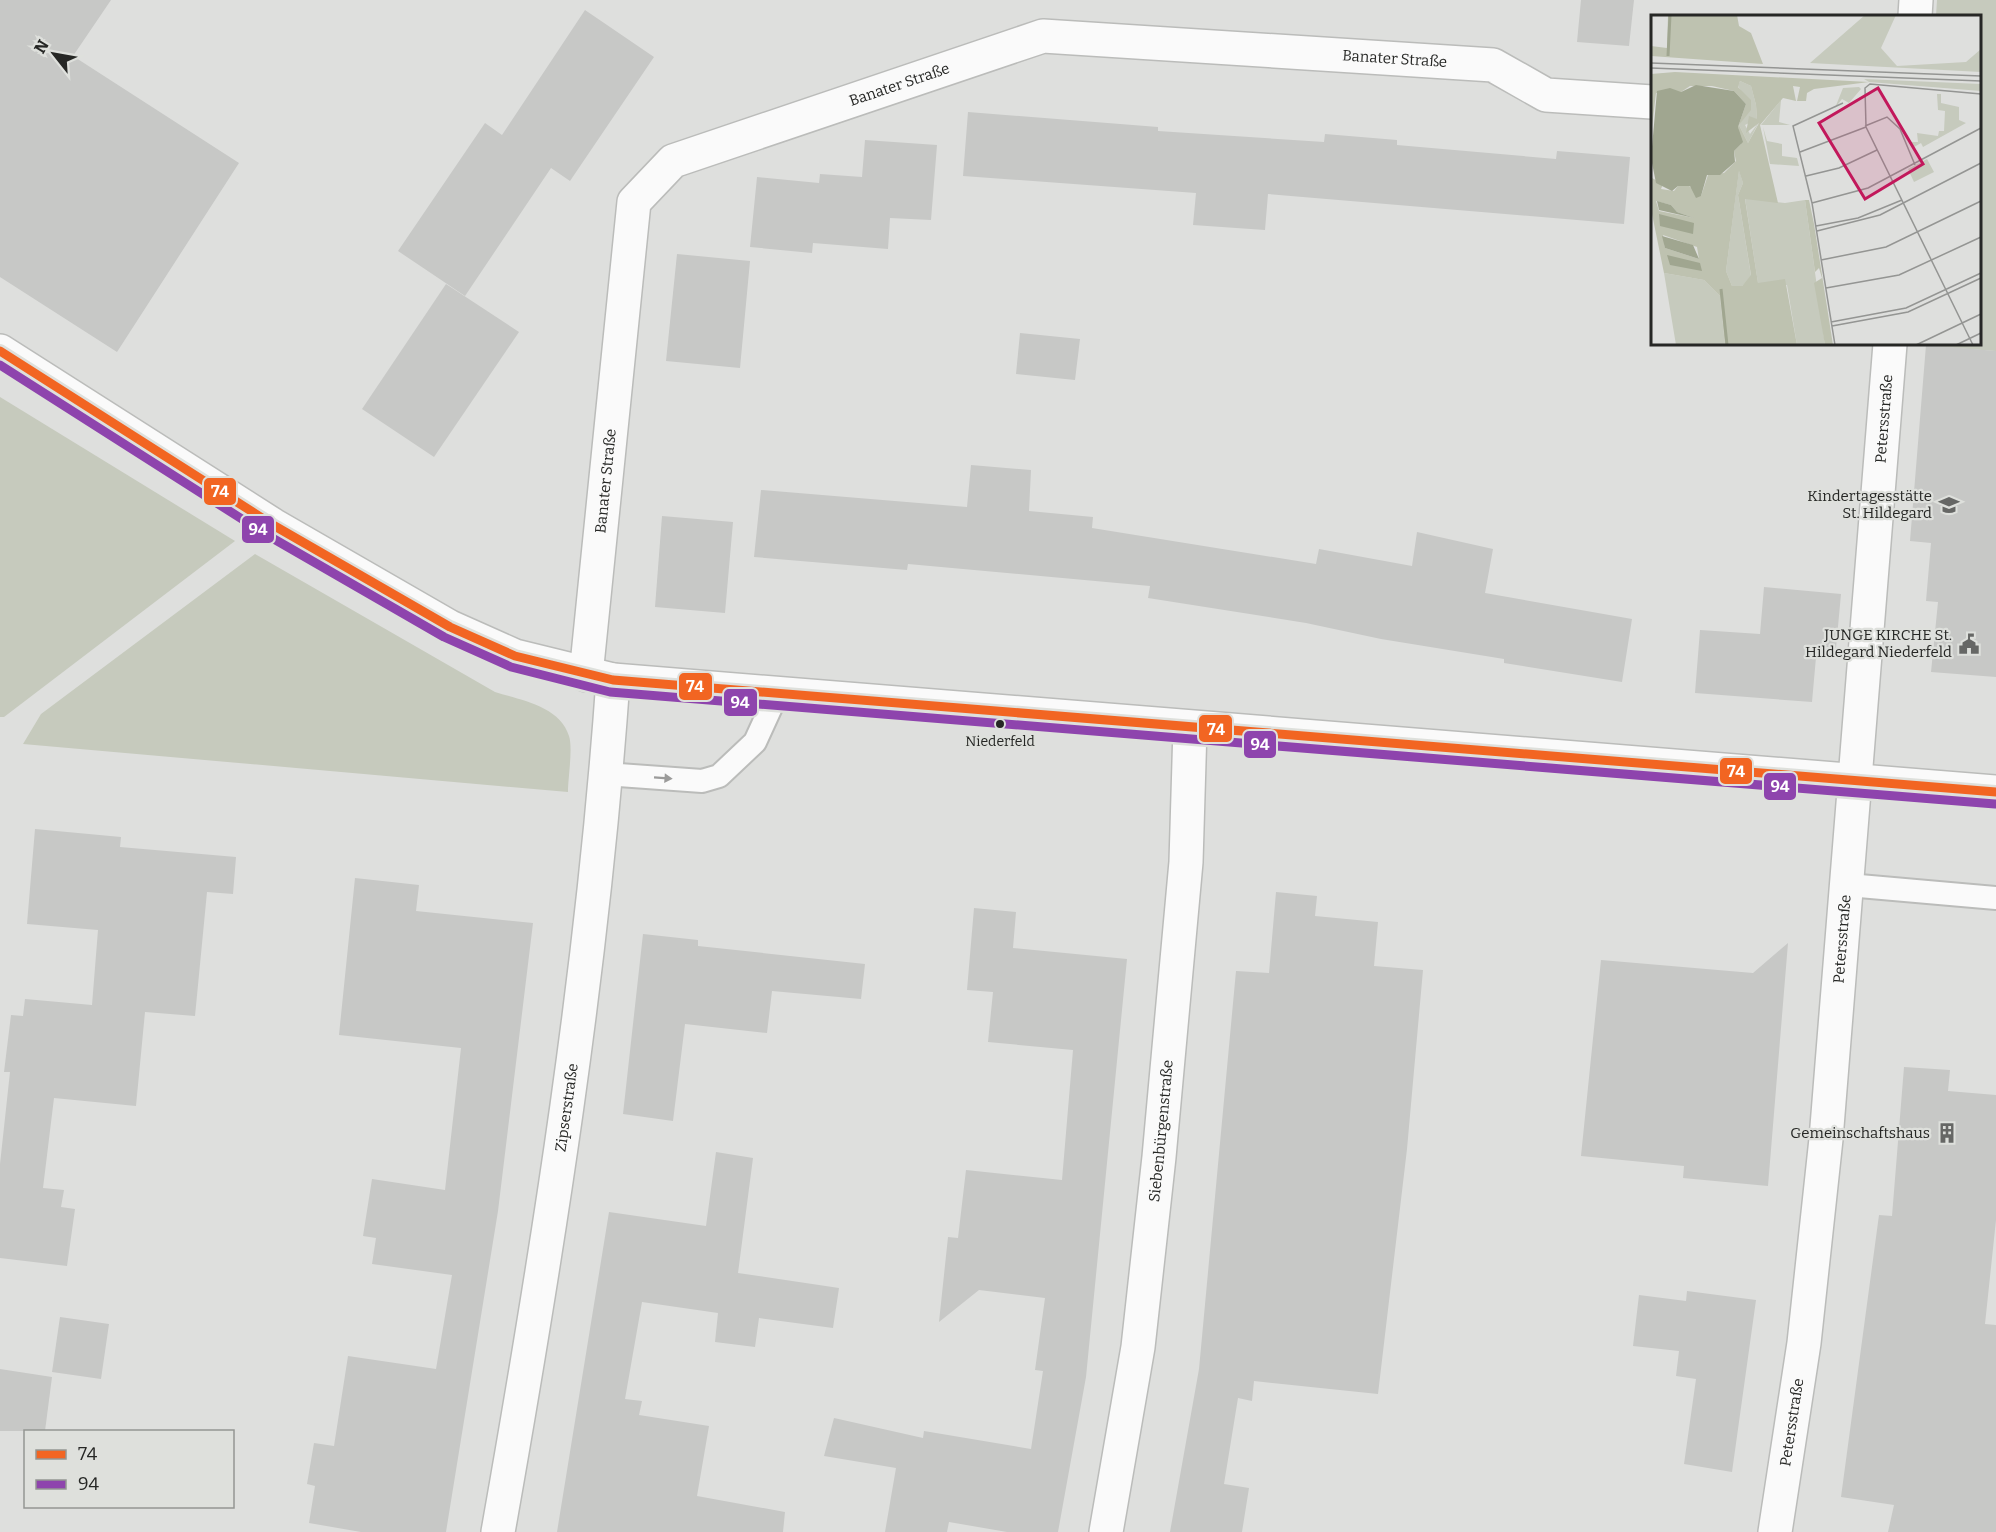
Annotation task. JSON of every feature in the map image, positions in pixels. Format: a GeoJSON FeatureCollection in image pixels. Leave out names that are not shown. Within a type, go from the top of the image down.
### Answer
{"type":"FeatureCollection","features":[{"type":"Feature","properties":{"kind":"street"},"geometry":{"type":"LineString","coordinates":[[1915,15],[1916,0]]}},
{"type":"Feature","properties":{"kind":"street","name":"Banater Straße"},"geometry":{"type":"LineString","coordinates":[[600,677],[634,202],[673,161],[1043,36],[1493,65],[1546,95],[1651,102]]}},
{"type":"Feature","properties":{"kind":"street","name":"Petersstraße"},"geometry":{"type":"LineString","coordinates":[[1775,1532],[1806,1331],[1826,1139],[1890,345]]}},
{"type":"Feature","properties":{"kind":"street"},"geometry":{"type":"LineString","coordinates":[[0,351],[273,525],[450,627],[515,656],[600,677],[777,694],[1996,792]]}},
{"type":"Feature","properties":{"kind":"street","name":"Zipserstraße"},"geometry":{"type":"LineString","coordinates":[[498,1532],[532,1340],[576,1032],[605,774],[600,677]]}},
{"type":"Feature","properties":{"kind":"street","name":"Siebenbürgenstraße"},"geometry":{"type":"LineString","coordinates":[[1106,1532],[1138,1347],[1159,1157],[1186,862],[1190,728]]}},
{"type":"Feature","properties":{"kind":"lane"},"geometry":{"type":"LineString","coordinates":[[605,774],[702,781],[719,776],[755,742],[777,694]]}},
{"type":"Feature","properties":{"kind":"lane"},"geometry":{"type":"LineString","coordinates":[[1848,885],[1996,898]]}},
{"type":"Feature","properties":{"kind":"shaded area"},"geometry":{"type":"Polygon","coordinates":[[[1937,0],[1996,0],[1996,351],[1914,345],[1981,345],[1981,15],[1936,15],[1937,0]]]}},
{"type":"Feature","properties":{"kind":"shaded area"},"geometry":{"type":"Polygon","coordinates":[[[0,397],[235,541],[4,717],[0,717],[0,397]]]}},
{"type":"Feature","properties":{"kind":"shaded area"},"geometry":{"type":"Polygon","coordinates":[[[255,554],[495,692],[548,711],[564,726],[569,736],[568,792],[23,744],[41,714],[255,554]]]}},
{"type":"Feature","properties":{"kind":"building"},"geometry":{"type":"Polygon","coordinates":[[[0,0],[111,0],[73,56],[239,163],[117,352],[0,277],[0,0]]]}},
{"type":"Feature","properties":{"kind":"building"},"geometry":{"type":"Polygon","coordinates":[[[1581,0],[1634,0],[1629,46],[1577,42],[1581,0]]]}},
{"type":"Feature","properties":{"kind":"building"},"geometry":{"type":"Polygon","coordinates":[[[585,10],[654,57],[570,181],[551,168],[465,296],[398,251],[485,123],[502,135],[585,10]]]}},
{"type":"Feature","properties":{"kind":"building"},"geometry":{"type":"Polygon","coordinates":[[[968,112],[1158,127],[1158,131],[1324,142],[1325,134],[1397,140],[1397,145],[1556,159],[1557,151],[1630,157],[1624,224],[1268,194],[1265,230],[1193,225],[1196,193],[963,176],[968,112]]]}},
{"type":"Feature","properties":{"kind":"building"},"geometry":{"type":"Polygon","coordinates":[[[865,140],[937,145],[931,220],[890,218],[888,249],[813,243],[812,253],[750,247],[757,177],[819,183],[820,174],[862,177],[865,140]]]}},
{"type":"Feature","properties":{"kind":"building"},"geometry":{"type":"Polygon","coordinates":[[[677,254],[750,261],[740,368],[666,361],[677,254]]]}},
{"type":"Feature","properties":{"kind":"building"},"geometry":{"type":"Polygon","coordinates":[[[446,284],[519,332],[434,457],[362,409],[446,284]]]}},
{"type":"Feature","properties":{"kind":"building"},"geometry":{"type":"Polygon","coordinates":[[[1020,333],[1080,339],[1075,380],[1016,374],[1020,333]]]}},
{"type":"Feature","properties":{"kind":"building","name":"Kindertagesstätte St. Hildegard"},"geometry":{"type":"Polygon","coordinates":[[[1926,345],[1996,351],[1996,677],[1931,672],[1938,602],[1926,601],[1931,543],[1910,541],[1926,345]]]}},
{"type":"Feature","properties":{"kind":"building"},"geometry":{"type":"Polygon","coordinates":[[[971,465],[1031,470],[1029,511],[1093,517],[1092,528],[1316,564],[1319,549],[1412,566],[1417,532],[1493,549],[1485,593],[1632,619],[1622,682],[1504,663],[1504,659],[1381,639],[1306,623],[1148,598],[1150,586],[908,564],[907,570],[754,557],[761,490],[967,507],[971,465]]]}},
{"type":"Feature","properties":{"kind":"building"},"geometry":{"type":"Polygon","coordinates":[[[662,516],[733,522],[725,613],[655,607],[662,516]]]}},
{"type":"Feature","properties":{"kind":"building"},"geometry":{"type":"Polygon","coordinates":[[[1764,587],[1841,594],[1836,648],[1817,646],[1812,702],[1695,693],[1700,630],[1760,634],[1764,587]]]}},
{"type":"Feature","properties":{"kind":"building"},"geometry":{"type":"Polygon","coordinates":[[[35,829],[121,837],[120,847],[236,857],[233,894],[207,892],[195,1016],[145,1012],[136,1106],[54,1098],[43,1188],[64,1190],[61,1207],[75,1209],[67,1266],[0,1258],[0,1164],[10,1072],[4,1072],[11,1015],[23,1016],[25,999],[92,1005],[98,930],[27,924],[35,829]]]}},
{"type":"Feature","properties":{"kind":"building"},"geometry":{"type":"Polygon","coordinates":[[[355,878],[419,885],[416,911],[533,923],[498,1211],[446,1532],[361,1532],[309,1523],[315,1486],[307,1484],[314,1443],[334,1446],[348,1356],[436,1369],[452,1275],[372,1264],[376,1238],[363,1236],[372,1179],[445,1190],[461,1048],[339,1035],[355,878]]]}},
{"type":"Feature","properties":{"kind":"building"},"geometry":{"type":"Polygon","coordinates":[[[1276,892],[1317,896],[1315,916],[1378,922],[1374,966],[1423,970],[1407,1149],[1378,1394],[1254,1381],[1252,1401],[1238,1398],[1224,1484],[1249,1488],[1242,1532],[1170,1532],[1199,1369],[1236,971],[1269,973],[1276,892]]]}},
{"type":"Feature","properties":{"kind":"building"},"geometry":{"type":"Polygon","coordinates":[[[974,908],[1016,912],[1013,948],[1127,959],[1086,1377],[1058,1532],[1007,1532],[949,1522],[947,1532],[885,1532],[896,1468],[824,1456],[834,1418],[923,1438],[924,1431],[1031,1449],[1043,1371],[1035,1370],[1045,1298],[979,1290],[939,1322],[948,1237],[958,1238],[966,1170],[1062,1180],[1073,1050],[988,1042],[993,992],[967,990],[974,908]]]}},
{"type":"Feature","properties":{"kind":"building"},"geometry":{"type":"Polygon","coordinates":[[[643,934],[698,940],[698,946],[865,964],[861,999],[772,991],[767,1033],[685,1024],[673,1121],[623,1114],[643,934]]]}},
{"type":"Feature","properties":{"kind":"building"},"geometry":{"type":"Polygon","coordinates":[[[1788,943],[1768,1186],[1683,1178],[1684,1166],[1581,1156],[1601,960],[1753,973],[1788,943]]]}},
{"type":"Feature","properties":{"kind":"building"},"geometry":{"type":"Polygon","coordinates":[[[1904,1067],[1950,1070],[1948,1091],[1996,1095],[1996,1220],[1985,1324],[1996,1325],[1996,1532],[1888,1532],[1894,1505],[1841,1497],[1879,1215],[1892,1216],[1904,1067]]]}},
{"type":"Feature","properties":{"kind":"building"},"geometry":{"type":"Polygon","coordinates":[[[716,1152],[753,1158],[738,1273],[839,1288],[833,1328],[759,1318],[755,1347],[715,1342],[718,1313],[642,1302],[625,1399],[642,1401],[639,1415],[709,1426],[697,1496],[785,1512],[783,1532],[557,1532],[609,1212],[706,1226],[716,1152]]]}},
{"type":"Feature","properties":{"kind":"building"},"geometry":{"type":"Polygon","coordinates":[[[1687,1291],[1756,1300],[1732,1472],[1684,1464],[1696,1379],[1676,1376],[1679,1351],[1633,1346],[1639,1295],[1686,1301],[1687,1291]]]}},
{"type":"Feature","properties":{"kind":"building"},"geometry":{"type":"Polygon","coordinates":[[[60,1317],[109,1324],[101,1379],[52,1372],[60,1317]]]}},
{"type":"Feature","properties":{"kind":"building"},"geometry":{"type":"Polygon","coordinates":[[[0,1369],[52,1377],[45,1430],[0,1431],[0,1369]]]}},
{"type":"Feature","properties":{"kind":"transit line","name":"74"},"geometry":{"type":"LineString","coordinates":[[0,351],[273,525],[450,627],[515,656],[613,680],[1996,792]]}},
{"type":"Feature","properties":{"kind":"transit line","name":"94"},"geometry":{"type":"LineString","coordinates":[[0,365],[267,535],[444,637],[511,667],[610,692],[1995,804]]}},
{"type":"Feature","properties":{"kind":"place","name":"Kindertagesstätte St. Hildegard"},"geometry":{"type":"Point","coordinates":[1949,505]}},
{"type":"Feature","properties":{"kind":"place","name":"JUNGE KIRCHE St. Hildegard Niederfeld"},"geometry":{"type":"Point","coordinates":[1969,644]}},
{"type":"Feature","properties":{"kind":"place","name":"Niederfeld"},"geometry":{"type":"Point","coordinates":[1000,724]}},
{"type":"Feature","properties":{"kind":"place","name":"Gemeinschaftshaus"},"geometry":{"type":"Point","coordinates":[1947,1133]}}]}
